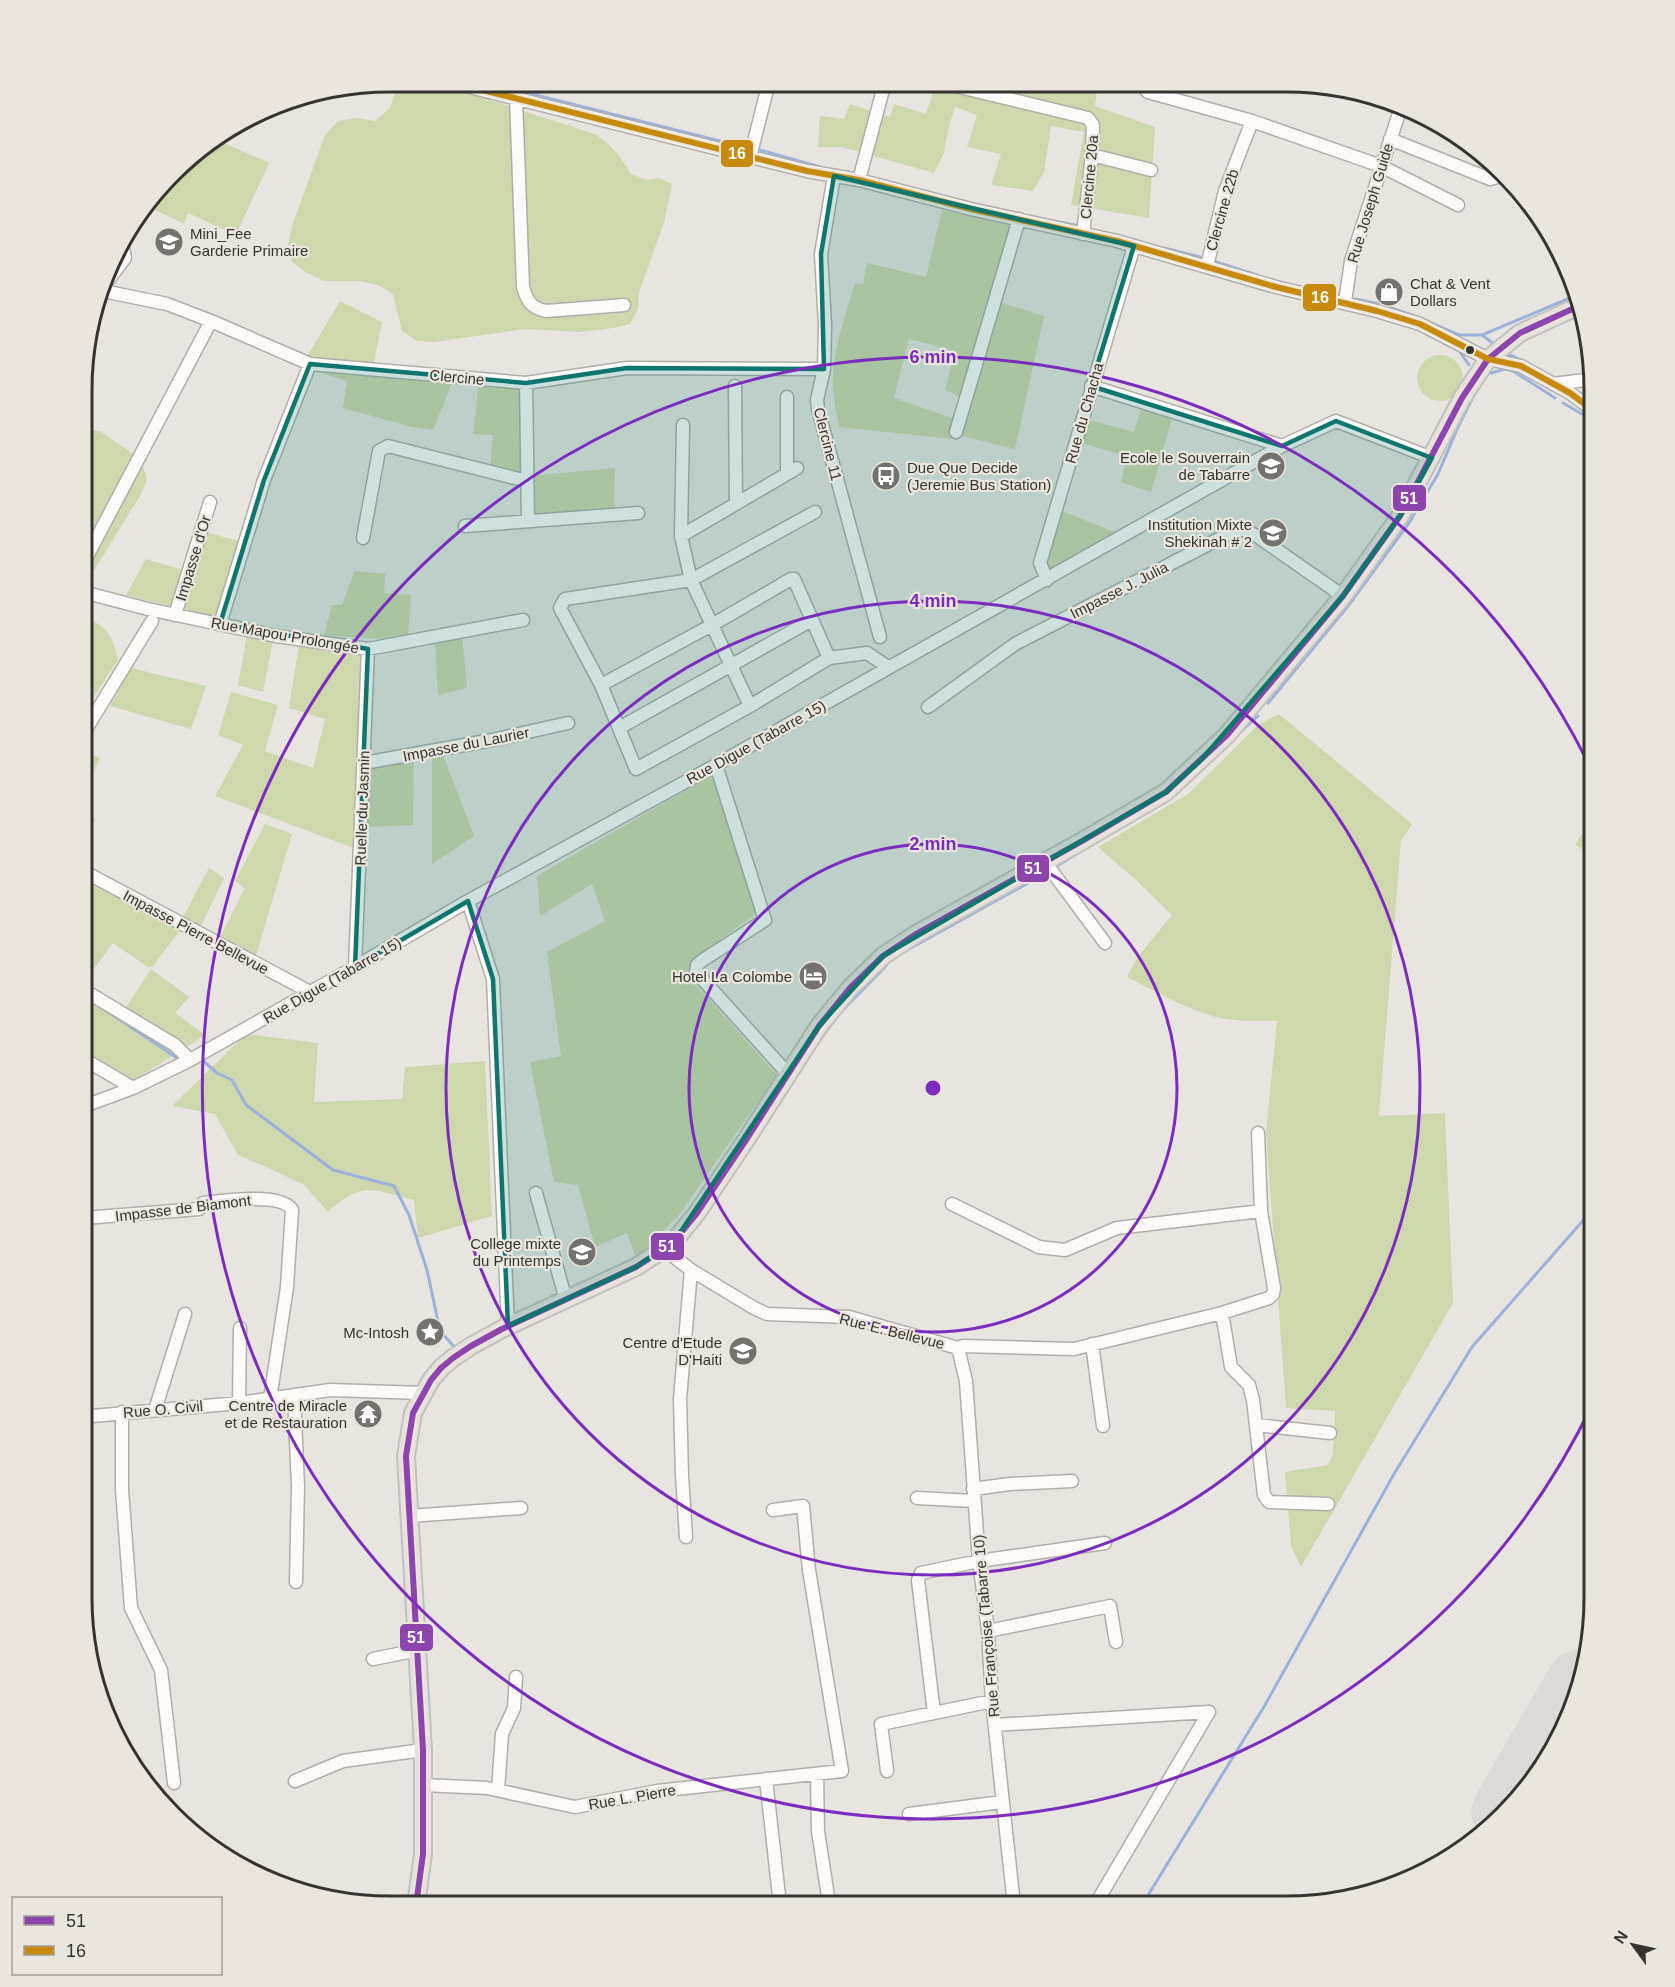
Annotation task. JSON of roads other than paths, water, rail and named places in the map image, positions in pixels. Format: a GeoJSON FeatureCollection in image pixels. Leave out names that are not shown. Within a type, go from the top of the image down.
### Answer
{"type":"FeatureCollection","features":[{"type":"Feature","properties":{"kind":"main road"},"geometry":{"type":"LineString","coordinates":[[417,1896],[423,1854],[423,1750],[406,1456],[412,1413],[441,1368],[471,1346],[508,1326],[636,1266],[664,1249],[697,1213],[819,1026],[850,988],[883,956],[916,934],[1166,792],[1192,768],[1227,735],[1251,708],[1343,596],[1400,516],[1462,398],[1488,359],[1520,333],[1572,309]]}},
{"type":"Feature","properties":{"kind":"street"},"geometry":{"type":"LineString","coordinates":[[491,92],[750,157],[834,176],[860,178],[1019,219],[1208,261],[1276,287],[1420,324],[1488,359],[1521,366],[1584,404]]}},
{"type":"Feature","properties":{"kind":"street"},"geometry":{"type":"LineString","coordinates":[[750,157],[766,92]]}},
{"type":"Feature","properties":{"kind":"street"},"geometry":{"type":"LineString","coordinates":[[860,178],[882,92]]}},
{"type":"Feature","properties":{"kind":"street","name":"Clercine 20a"},"geometry":{"type":"LineString","coordinates":[[980,92],[1089,118],[1093,125],[1092,155],[1083,234]]}},
{"type":"Feature","properties":{"kind":"street"},"geometry":{"type":"LineString","coordinates":[[1148,92],[1252,121],[1381,166],[1458,205]]}},
{"type":"Feature","properties":{"kind":"street"},"geometry":{"type":"LineString","coordinates":[[516,98],[523,287],[526,297],[537,309],[546,311],[624,305]]}},
{"type":"Feature","properties":{"kind":"street","name":"Rue Joseph Guide"},"geometry":{"type":"LineString","coordinates":[[1345,303],[1351,261],[1399,114]]}},
{"type":"Feature","properties":{"kind":"street","name":"Clercine 22b"},"geometry":{"type":"LineString","coordinates":[[1208,261],[1225,191],[1252,121]]}},
{"type":"Feature","properties":{"kind":"street"},"geometry":{"type":"LineString","coordinates":[[1390,139],[1490,179],[1495,178]]}},
{"type":"Feature","properties":{"kind":"street"},"geometry":{"type":"LineString","coordinates":[[1092,155],[1151,170]]}},
{"type":"Feature","properties":{"kind":"street","name":"Clercine 11"},"geometry":{"type":"LineString","coordinates":[[834,176],[821,254],[825,326],[824,369],[818,409],[880,637]]}},
{"type":"Feature","properties":{"kind":"street"},"geometry":{"type":"LineString","coordinates":[[957,432],[1019,219]]}},
{"type":"Feature","properties":{"kind":"street","name":"Rue du Chacha"},"geometry":{"type":"LineString","coordinates":[[1047,580],[1040,563],[1134,246]]}},
{"type":"Feature","properties":{"kind":"street"},"geometry":{"type":"LineString","coordinates":[[118,268],[125,258],[124,254]]}},
{"type":"Feature","properties":{"kind":"street","name":"Clercine"},"geometry":{"type":"LineString","coordinates":[[108,292],[167,304],[310,364],[526,383],[627,369],[824,369]]}},
{"type":"Feature","properties":{"kind":"street"},"geometry":{"type":"LineString","coordinates":[[92,547],[211,321]]}},
{"type":"Feature","properties":{"kind":"street"},"geometry":{"type":"LineString","coordinates":[[219,624],[264,480],[310,364]]}},
{"type":"Feature","properties":{"kind":"street"},"geometry":{"type":"LineString","coordinates":[[1553,384],[1584,380]]}},
{"type":"Feature","properties":{"kind":"street"},"geometry":{"type":"LineString","coordinates":[[526,383],[528,521]]}},
{"type":"Feature","properties":{"kind":"street"},"geometry":{"type":"LineString","coordinates":[[735,386],[736,504]]}},
{"type":"Feature","properties":{"kind":"street"},"geometry":{"type":"LineString","coordinates":[[1091,386],[1282,446]]}},
{"type":"Feature","properties":{"kind":"street"},"geometry":{"type":"LineString","coordinates":[[681,536],[792,471],[787,397]]}},
{"type":"Feature","properties":{"kind":"street","name":"Rue Digue (Tabarre 15)"},"geometry":{"type":"LineString","coordinates":[[92,1103],[133,1088],[186,1062],[355,968],[468,901],[1047,580],[1282,446],[1336,421],[1432,458]]}},
{"type":"Feature","properties":{"kind":"street"},"geometry":{"type":"LineString","coordinates":[[683,425],[681,536],[691,580],[750,706]]}},
{"type":"Feature","properties":{"kind":"street"},"geometry":{"type":"LineString","coordinates":[[363,538],[377,460],[379,451],[383,447],[388,446],[527,481]]}},
{"type":"Feature","properties":{"kind":"street","name":"Impasse d'Or"},"geometry":{"type":"LineString","coordinates":[[175,615],[210,502]]}},
{"type":"Feature","properties":{"kind":"street"},"geometry":{"type":"LineString","coordinates":[[815,512],[691,580],[565,599],[560,608],[601,686],[636,769],[750,706],[829,658],[867,653],[888,667]]}},
{"type":"Feature","properties":{"kind":"street"},"geometry":{"type":"LineString","coordinates":[[465,526],[638,513]]}},
{"type":"Feature","properties":{"kind":"street","name":"Impasse J. Julia"},"geometry":{"type":"LineString","coordinates":[[928,707],[1015,644],[1238,529],[1257,536],[1343,596]]}},
{"type":"Feature","properties":{"kind":"street"},"geometry":{"type":"LineString","coordinates":[[601,686],[791,579],[794,579],[829,658]]}},
{"type":"Feature","properties":{"kind":"street","name":"Rue Mapou Prolongée"},"geometry":{"type":"LineString","coordinates":[[92,594],[175,615],[276,636],[368,649],[523,620]]}},
{"type":"Feature","properties":{"kind":"street"},"geometry":{"type":"LineString","coordinates":[[619,728],[813,620]]}},
{"type":"Feature","properties":{"kind":"street"},"geometry":{"type":"LineString","coordinates":[[92,719],[152,621]]}},
{"type":"Feature","properties":{"kind":"street","name":"Ruelle du Jasmin"},"geometry":{"type":"LineString","coordinates":[[355,968],[368,649]]}},
{"type":"Feature","properties":{"kind":"street","name":"Impasse du Laurier"},"geometry":{"type":"LineString","coordinates":[[364,763],[492,740],[568,723]]}},
{"type":"Feature","properties":{"kind":"street"},"geometry":{"type":"LineString","coordinates":[[716,765],[765,920],[703,960],[697,965],[696,972],[788,1074]]}},
{"type":"Feature","properties":{"kind":"street"},"geometry":{"type":"LineString","coordinates":[[1045,862],[1105,942]]}},
{"type":"Feature","properties":{"kind":"street","name":"Impasse Pierre Bellevue"},"geometry":{"type":"LineString","coordinates":[[92,876],[310,992]]}},
{"type":"Feature","properties":{"kind":"street"},"geometry":{"type":"LineString","coordinates":[[468,901],[493,979],[508,1326]]}},
{"type":"Feature","properties":{"kind":"street"},"geometry":{"type":"LineString","coordinates":[[92,995],[175,1045],[186,1062]]}},
{"type":"Feature","properties":{"kind":"street"},"geometry":{"type":"LineString","coordinates":[[92,1064],[133,1088]]}},
{"type":"Feature","properties":{"kind":"street"},"geometry":{"type":"LineString","coordinates":[[951,1204],[1039,1248],[1065,1250],[1117,1228],[1261,1211],[1258,1133]]}},
{"type":"Feature","properties":{"kind":"street"},"geometry":{"type":"LineString","coordinates":[[536,1193],[566,1300]]}},
{"type":"Feature","properties":{"kind":"street","name":"Impasse de Biamont"},"geometry":{"type":"LineString","coordinates":[[92,1217],[199,1209],[203,1203],[245,1199],[280,1201],[290,1206],[292,1210],[287,1287],[270,1399]]}},
{"type":"Feature","properties":{"kind":"street","name":"Rue E. Bellevue"},"geometry":{"type":"LineString","coordinates":[[664,1249],[691,1270],[767,1314],[849,1317],[958,1348],[963,1346],[1074,1348],[1222,1313],[1269,1298],[1274,1288],[1261,1211]]}},
{"type":"Feature","properties":{"kind":"street"},"geometry":{"type":"LineString","coordinates":[[686,1537],[680,1399],[691,1270]]}},
{"type":"Feature","properties":{"kind":"street"},"geometry":{"type":"LineString","coordinates":[[1222,1313],[1231,1367],[1249,1385],[1257,1425],[1264,1495],[1269,1502],[1328,1504]]}},
{"type":"Feature","properties":{"kind":"street"},"geometry":{"type":"LineString","coordinates":[[155,1410],[185,1314]]}},
{"type":"Feature","properties":{"kind":"street"},"geometry":{"type":"LineString","coordinates":[[239,1403],[240,1329]]}},
{"type":"Feature","properties":{"kind":"street"},"geometry":{"type":"LineString","coordinates":[[1092,1344],[1103,1426]]}},
{"type":"Feature","properties":{"kind":"street","name":"Rue Françoise (Tabarre 10)"},"geometry":{"type":"LineString","coordinates":[[958,1348],[966,1382],[979,1561],[988,1631],[992,1701],[1013,1896]]}},
{"type":"Feature","properties":{"kind":"street","name":"Rue O. Civil"},"geometry":{"type":"LineString","coordinates":[[92,1416],[239,1403],[330,1390],[423,1393]]}},
{"type":"Feature","properties":{"kind":"street"},"geometry":{"type":"LineString","coordinates":[[294,1395],[298,1486],[296,1582]]}},
{"type":"Feature","properties":{"kind":"street"},"geometry":{"type":"LineString","coordinates":[[122,1412],[122,1490],[131,1608],[161,1670],[174,1784]]}},
{"type":"Feature","properties":{"kind":"street"},"geometry":{"type":"LineString","coordinates":[[1257,1425],[1330,1433]]}},
{"type":"Feature","properties":{"kind":"street"},"geometry":{"type":"LineString","coordinates":[[917,1498],[974,1495],[1010,1484],[1072,1481]]}},
{"type":"Feature","properties":{"kind":"street","name":"Rue L. Pierre"},"geometry":{"type":"LineString","coordinates":[[423,1785],[488,1788],[575,1807],[657,1791],[842,1771],[808,1570],[803,1506],[773,1510]]}},
{"type":"Feature","properties":{"kind":"street"},"geometry":{"type":"LineString","coordinates":[[409,1516],[522,1508]]}},
{"type":"Feature","properties":{"kind":"street"},"geometry":{"type":"LineString","coordinates":[[934,1713],[918,1580],[923,1572],[979,1561],[1105,1543]]}},
{"type":"Feature","properties":{"kind":"street"},"geometry":{"type":"LineString","coordinates":[[988,1631],[1110,1606],[1116,1642]]}},
{"type":"Feature","properties":{"kind":"street"},"geometry":{"type":"LineString","coordinates":[[373,1659],[418,1650]]}},
{"type":"Feature","properties":{"kind":"street"},"geometry":{"type":"LineString","coordinates":[[498,1790],[502,1734],[513,1708],[516,1677]]}},
{"type":"Feature","properties":{"kind":"street"},"geometry":{"type":"LineString","coordinates":[[887,1771],[881,1724],[992,1701]]}},
{"type":"Feature","properties":{"kind":"street"},"geometry":{"type":"LineString","coordinates":[[995,1725],[1209,1712],[1100,1896]]}},
{"type":"Feature","properties":{"kind":"street"},"geometry":{"type":"LineString","coordinates":[[295,1780],[343,1761],[423,1750]]}},
{"type":"Feature","properties":{"kind":"street"},"geometry":{"type":"LineString","coordinates":[[817,1773],[818,1831],[828,1896]]}},
{"type":"Feature","properties":{"kind":"street"},"geometry":{"type":"LineString","coordinates":[[766,1779],[779,1896]]}},
{"type":"Feature","properties":{"kind":"street"},"geometry":{"type":"LineString","coordinates":[[909,1814],[1002,1802]]}},
{"type":"Feature","properties":{"kind":"waterway"},"geometry":{"type":"LineString","coordinates":[[524,92],[748,148]]}},
{"type":"Feature","properties":{"kind":"waterway"},"geometry":{"type":"LineString","coordinates":[[756,149],[824,168]]}},
{"type":"Feature","properties":{"kind":"waterway"},"geometry":{"type":"LineString","coordinates":[[1038,218],[1080,226]]}},
{"type":"Feature","properties":{"kind":"waterway"},"geometry":{"type":"LineString","coordinates":[[1164,248],[1204,258]]}},
{"type":"Feature","properties":{"kind":"waterway"},"geometry":{"type":"LineString","coordinates":[[1213,261],[1257,275]]}},
{"type":"Feature","properties":{"kind":"waterway"},"geometry":{"type":"LineString","coordinates":[[1304,288],[1340,295]]}},
{"type":"Feature","properties":{"kind":"waterway"},"geometry":{"type":"LineString","coordinates":[[1482,335],[1569,298]]}},
{"type":"Feature","properties":{"kind":"waterway"},"geometry":{"type":"LineString","coordinates":[[1355,299],[1380,304],[1414,316]]}},
{"type":"Feature","properties":{"kind":"waterway"},"geometry":{"type":"LineString","coordinates":[[1431,323],[1459,335],[1482,335],[1495,345]]}},
{"type":"Feature","properties":{"kind":"waterway"},"geometry":{"type":"LineString","coordinates":[[1458,349],[1469,365]]}},
{"type":"Feature","properties":{"kind":"waterway"},"geometry":{"type":"LineString","coordinates":[[1508,354],[1521,360]]}},
{"type":"Feature","properties":{"kind":"waterway"},"geometry":{"type":"LineString","coordinates":[[1491,373],[1505,369],[1513,371],[1555,398]]}},
{"type":"Feature","properties":{"kind":"waterway"},"geometry":{"type":"LineString","coordinates":[[1268,703],[1348,606],[1409,523],[1438,474],[1476,391]]}},
{"type":"Feature","properties":{"kind":"waterway"},"geometry":{"type":"LineString","coordinates":[[1563,403],[1584,415]]}},
{"type":"Feature","properties":{"kind":"waterway"},"geometry":{"type":"LineString","coordinates":[[1237,735],[1258,716]]}},
{"type":"Feature","properties":{"kind":"waterway"},"geometry":{"type":"LineString","coordinates":[[1057,866],[1078,853]]}},
{"type":"Feature","properties":{"kind":"waterway"},"geometry":{"type":"LineString","coordinates":[[902,953],[1046,873]]}},
{"type":"Feature","properties":{"kind":"waterway"},"geometry":{"type":"LineString","coordinates":[[845,1008],[886,966]]}},
{"type":"Feature","properties":{"kind":"waterway"},"geometry":{"type":"LineString","coordinates":[[98,1005],[180,1060]]}},
{"type":"Feature","properties":{"kind":"waterway"},"geometry":{"type":"LineString","coordinates":[[819,1041],[840,1013]]}},
{"type":"Feature","properties":{"kind":"waterway"},"geometry":{"type":"LineString","coordinates":[[201,1059],[217,1073],[232,1080],[246,1105],[333,1170],[394,1186],[409,1215],[427,1270],[440,1331],[457,1350]]}},
{"type":"Feature","properties":{"kind":"waterway"},"geometry":{"type":"LineString","coordinates":[[1148,1896],[1265,1705],[1394,1474],[1472,1347],[1584,1219]]}},
{"type":"Feature","properties":{"kind":"place","name":"Mini_Fee Garderie Primaire"},"geometry":{"type":"Point","coordinates":[169,242]}},
{"type":"Feature","properties":{"kind":"place","name":"Chat & Vent Dollars"},"geometry":{"type":"Point","coordinates":[1389,292]}},
{"type":"Feature","properties":{"kind":"place","name":"Ecole le Souverrain de Tabarre"},"geometry":{"type":"Point","coordinates":[1271,466]}},
{"type":"Feature","properties":{"kind":"place","name":"Due Que Decide (Jeremie Bus Station)"},"geometry":{"type":"Point","coordinates":[886,476]}},
{"type":"Feature","properties":{"kind":"place","name":"Institution Mixte Shekinah # 2"},"geometry":{"type":"Point","coordinates":[1273,533]}},
{"type":"Feature","properties":{"kind":"place","name":"Hotel La Colombe"},"geometry":{"type":"Point","coordinates":[813,976]}},
{"type":"Feature","properties":{"kind":"place","name":"College mixte du Printemps"},"geometry":{"type":"Point","coordinates":[582,1252]}},
{"type":"Feature","properties":{"kind":"place","name":"Mc-Intosh"},"geometry":{"type":"Point","coordinates":[430,1332]}},
{"type":"Feature","properties":{"kind":"place","name":"Centre d'Etude D'Haiti"},"geometry":{"type":"Point","coordinates":[743,1351]}},
{"type":"Feature","properties":{"kind":"place","name":"Centre de Miracle et de Restauration"},"geometry":{"type":"Point","coordinates":[368,1414]}}]}
